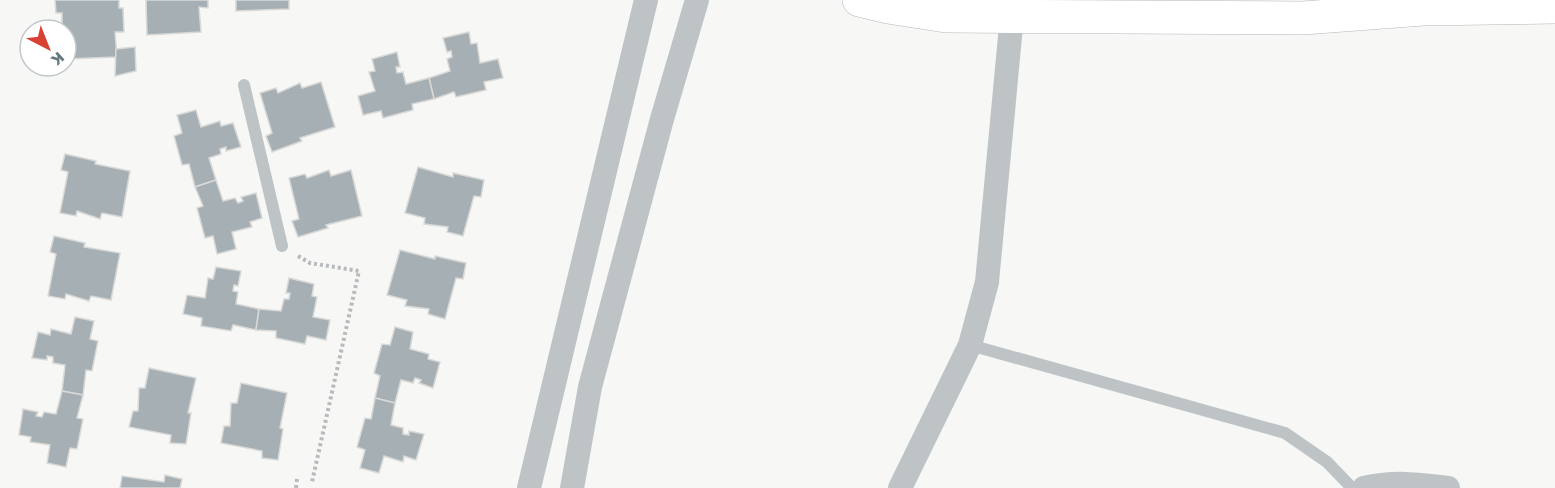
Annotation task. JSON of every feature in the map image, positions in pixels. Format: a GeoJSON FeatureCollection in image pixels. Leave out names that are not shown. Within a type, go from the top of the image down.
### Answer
{"type":"FeatureCollection","features":[{"type":"Feature","properties":{"kind":"street"},"geometry":{"type":"LineString","coordinates":[[529,488],[646,0]]}},
{"type":"Feature","properties":{"kind":"street"},"geometry":{"type":"LineString","coordinates":[[572,488],[590,387],[662,120],[698,0]]}},
{"type":"Feature","properties":{"kind":"street"},"geometry":{"type":"LineString","coordinates":[[859,0],[946,16],[1302,14],[1423,4],[1555,7]]}},
{"type":"Feature","properties":{"kind":"street"},"geometry":{"type":"LineString","coordinates":[[900,488],[970,345],[987,282],[1012,15]]}},
{"type":"Feature","properties":{"kind":"street"},"geometry":{"type":"LineString","coordinates":[[1364,488],[1393,483],[1412,483],[1448,488]]}},
{"type":"Feature","properties":{"kind":"lane"},"geometry":{"type":"LineString","coordinates":[[244,85],[282,246]]}},
{"type":"Feature","properties":{"kind":"lane"},"geometry":{"type":"LineString","coordinates":[[970,345],[1285,433],[1327,462],[1352,488]]}},
{"type":"Feature","properties":{"kind":"path"},"geometry":{"type":"LineString","coordinates":[[282,246],[310,263],[359,271],[312,482]]}},
{"type":"Feature","properties":{"kind":"path"},"geometry":{"type":"LineString","coordinates":[[296,488],[297,479]]}},
{"type":"Feature","properties":{"kind":"building"},"geometry":{"type":"Polygon","coordinates":[[[55,0],[119,0],[119,8],[123,8],[124,32],[115,32],[117,57],[78,59],[78,18],[62,18],[62,13],[56,13],[55,0]]]}},
{"type":"Feature","properties":{"kind":"building"},"geometry":{"type":"Polygon","coordinates":[[[146,0],[208,0],[208,8],[199,7],[201,32],[147,35],[146,0]]]}},
{"type":"Feature","properties":{"kind":"building"},"geometry":{"type":"Polygon","coordinates":[[[236,0],[289,0],[289,9],[236,11],[236,0]]]}},
{"type":"Feature","properties":{"kind":"building"},"geometry":{"type":"Polygon","coordinates":[[[469,32],[471,44],[477,43],[480,63],[498,59],[503,78],[484,82],[486,90],[456,97],[454,92],[434,99],[429,78],[450,71],[447,59],[452,57],[451,51],[447,52],[443,38],[469,32]]]}},
{"type":"Feature","properties":{"kind":"building"},"geometry":{"type":"Polygon","coordinates":[[[135,47],[136,71],[115,76],[116,49],[135,47]]]}},
{"type":"Feature","properties":{"kind":"building"},"geometry":{"type":"Polygon","coordinates":[[[397,52],[400,67],[396,67],[397,73],[403,72],[406,84],[429,78],[434,99],[412,104],[413,110],[383,118],[381,111],[363,115],[358,96],[375,91],[369,72],[375,71],[372,59],[397,52]]]}},
{"type":"Feature","properties":{"kind":"building"},"geometry":{"type":"Polygon","coordinates":[[[321,82],[335,127],[300,138],[302,141],[272,152],[266,136],[272,133],[260,93],[276,88],[278,93],[300,83],[302,88],[321,82]]]}},
{"type":"Feature","properties":{"kind":"building"},"geometry":{"type":"Polygon","coordinates":[[[196,110],[201,127],[220,121],[221,126],[233,123],[241,147],[226,151],[226,147],[220,149],[221,154],[209,158],[216,180],[195,187],[189,164],[182,165],[174,136],[182,133],[177,115],[196,110]]]}},
{"type":"Feature","properties":{"kind":"building"},"geometry":{"type":"Polygon","coordinates":[[[65,154],[96,161],[95,164],[130,171],[122,217],[102,213],[100,219],[77,211],[76,216],[60,213],[68,172],[61,170],[65,154]]]}},
{"type":"Feature","properties":{"kind":"building"},"geometry":{"type":"Polygon","coordinates":[[[418,167],[453,177],[453,173],[484,180],[481,197],[474,196],[463,236],[447,232],[448,227],[424,224],[425,218],[405,213],[418,167]]]}},
{"type":"Feature","properties":{"kind":"building"},"geometry":{"type":"Polygon","coordinates":[[[329,170],[331,176],[351,170],[362,216],[326,225],[328,228],[298,237],[292,221],[299,219],[289,178],[305,174],[307,178],[329,170]]]}},
{"type":"Feature","properties":{"kind":"building"},"geometry":{"type":"Polygon","coordinates":[[[216,180],[223,201],[235,198],[238,203],[243,201],[241,197],[256,193],[262,218],[250,222],[252,227],[232,232],[236,249],[217,254],[213,236],[205,238],[197,208],[203,206],[195,187],[216,180]]]}},
{"type":"Feature","properties":{"kind":"building"},"geometry":{"type":"Polygon","coordinates":[[[54,236],[85,243],[84,247],[120,253],[111,300],[91,296],[89,301],[66,294],[65,299],[48,296],[56,254],[50,252],[54,236]]]}},
{"type":"Feature","properties":{"kind":"building"},"geometry":{"type":"Polygon","coordinates":[[[400,250],[435,259],[435,256],[466,263],[463,279],[456,278],[445,319],[428,314],[429,309],[405,306],[407,300],[387,295],[400,250]]]}},
{"type":"Feature","properties":{"kind":"building"},"geometry":{"type":"Polygon","coordinates":[[[216,267],[241,271],[238,286],[234,285],[233,291],[238,292],[236,304],[259,309],[256,330],[233,325],[231,331],[201,326],[202,318],[183,314],[187,295],[205,298],[208,278],[213,279],[216,267]]]}},
{"type":"Feature","properties":{"kind":"building"},"geometry":{"type":"Polygon","coordinates":[[[289,278],[314,284],[312,296],[317,297],[313,317],[330,320],[326,340],[307,336],[305,344],[276,338],[276,331],[256,330],[259,309],[281,311],[284,299],[289,299],[290,293],[286,293],[289,278]]]}},
{"type":"Feature","properties":{"kind":"building"},"geometry":{"type":"Polygon","coordinates":[[[75,317],[94,321],[90,339],[98,341],[92,371],[86,370],[83,395],[62,391],[65,365],[53,363],[53,357],[47,356],[47,360],[32,358],[38,332],[50,335],[51,329],[71,334],[75,317]]]}},
{"type":"Feature","properties":{"kind":"building"},"geometry":{"type":"Polygon","coordinates":[[[395,327],[413,332],[410,349],[429,354],[428,359],[440,362],[433,388],[419,383],[421,380],[415,378],[413,383],[401,380],[395,403],[375,398],[380,376],[374,373],[382,344],[390,345],[395,327]]]}},
{"type":"Feature","properties":{"kind":"building"},"geometry":{"type":"Polygon","coordinates":[[[149,368],[196,378],[188,413],[191,413],[186,444],[170,443],[171,435],[129,427],[133,411],[138,411],[139,388],[145,388],[149,368]]]}},
{"type":"Feature","properties":{"kind":"building"},"geometry":{"type":"Polygon","coordinates":[[[241,383],[287,393],[280,428],[283,429],[278,460],[262,458],[262,451],[221,443],[224,426],[230,426],[231,403],[237,403],[241,383]]]}},
{"type":"Feature","properties":{"kind":"building"},"geometry":{"type":"Polygon","coordinates":[[[62,391],[83,395],[77,418],[83,419],[77,449],[70,448],[66,467],[47,463],[50,445],[30,442],[31,437],[19,435],[23,409],[38,412],[36,416],[42,417],[44,412],[56,414],[62,391]]]}},
{"type":"Feature","properties":{"kind":"building"},"geometry":{"type":"Polygon","coordinates":[[[375,398],[395,403],[391,425],[403,428],[403,434],[409,435],[409,431],[424,434],[416,460],[404,456],[403,462],[384,456],[379,473],[360,468],[365,450],[357,447],[365,418],[371,419],[375,398]]]}},
{"type":"Feature","properties":{"kind":"building"},"geometry":{"type":"Polygon","coordinates":[[[165,475],[182,479],[180,488],[120,488],[122,476],[164,482],[165,475]]]}}]}
